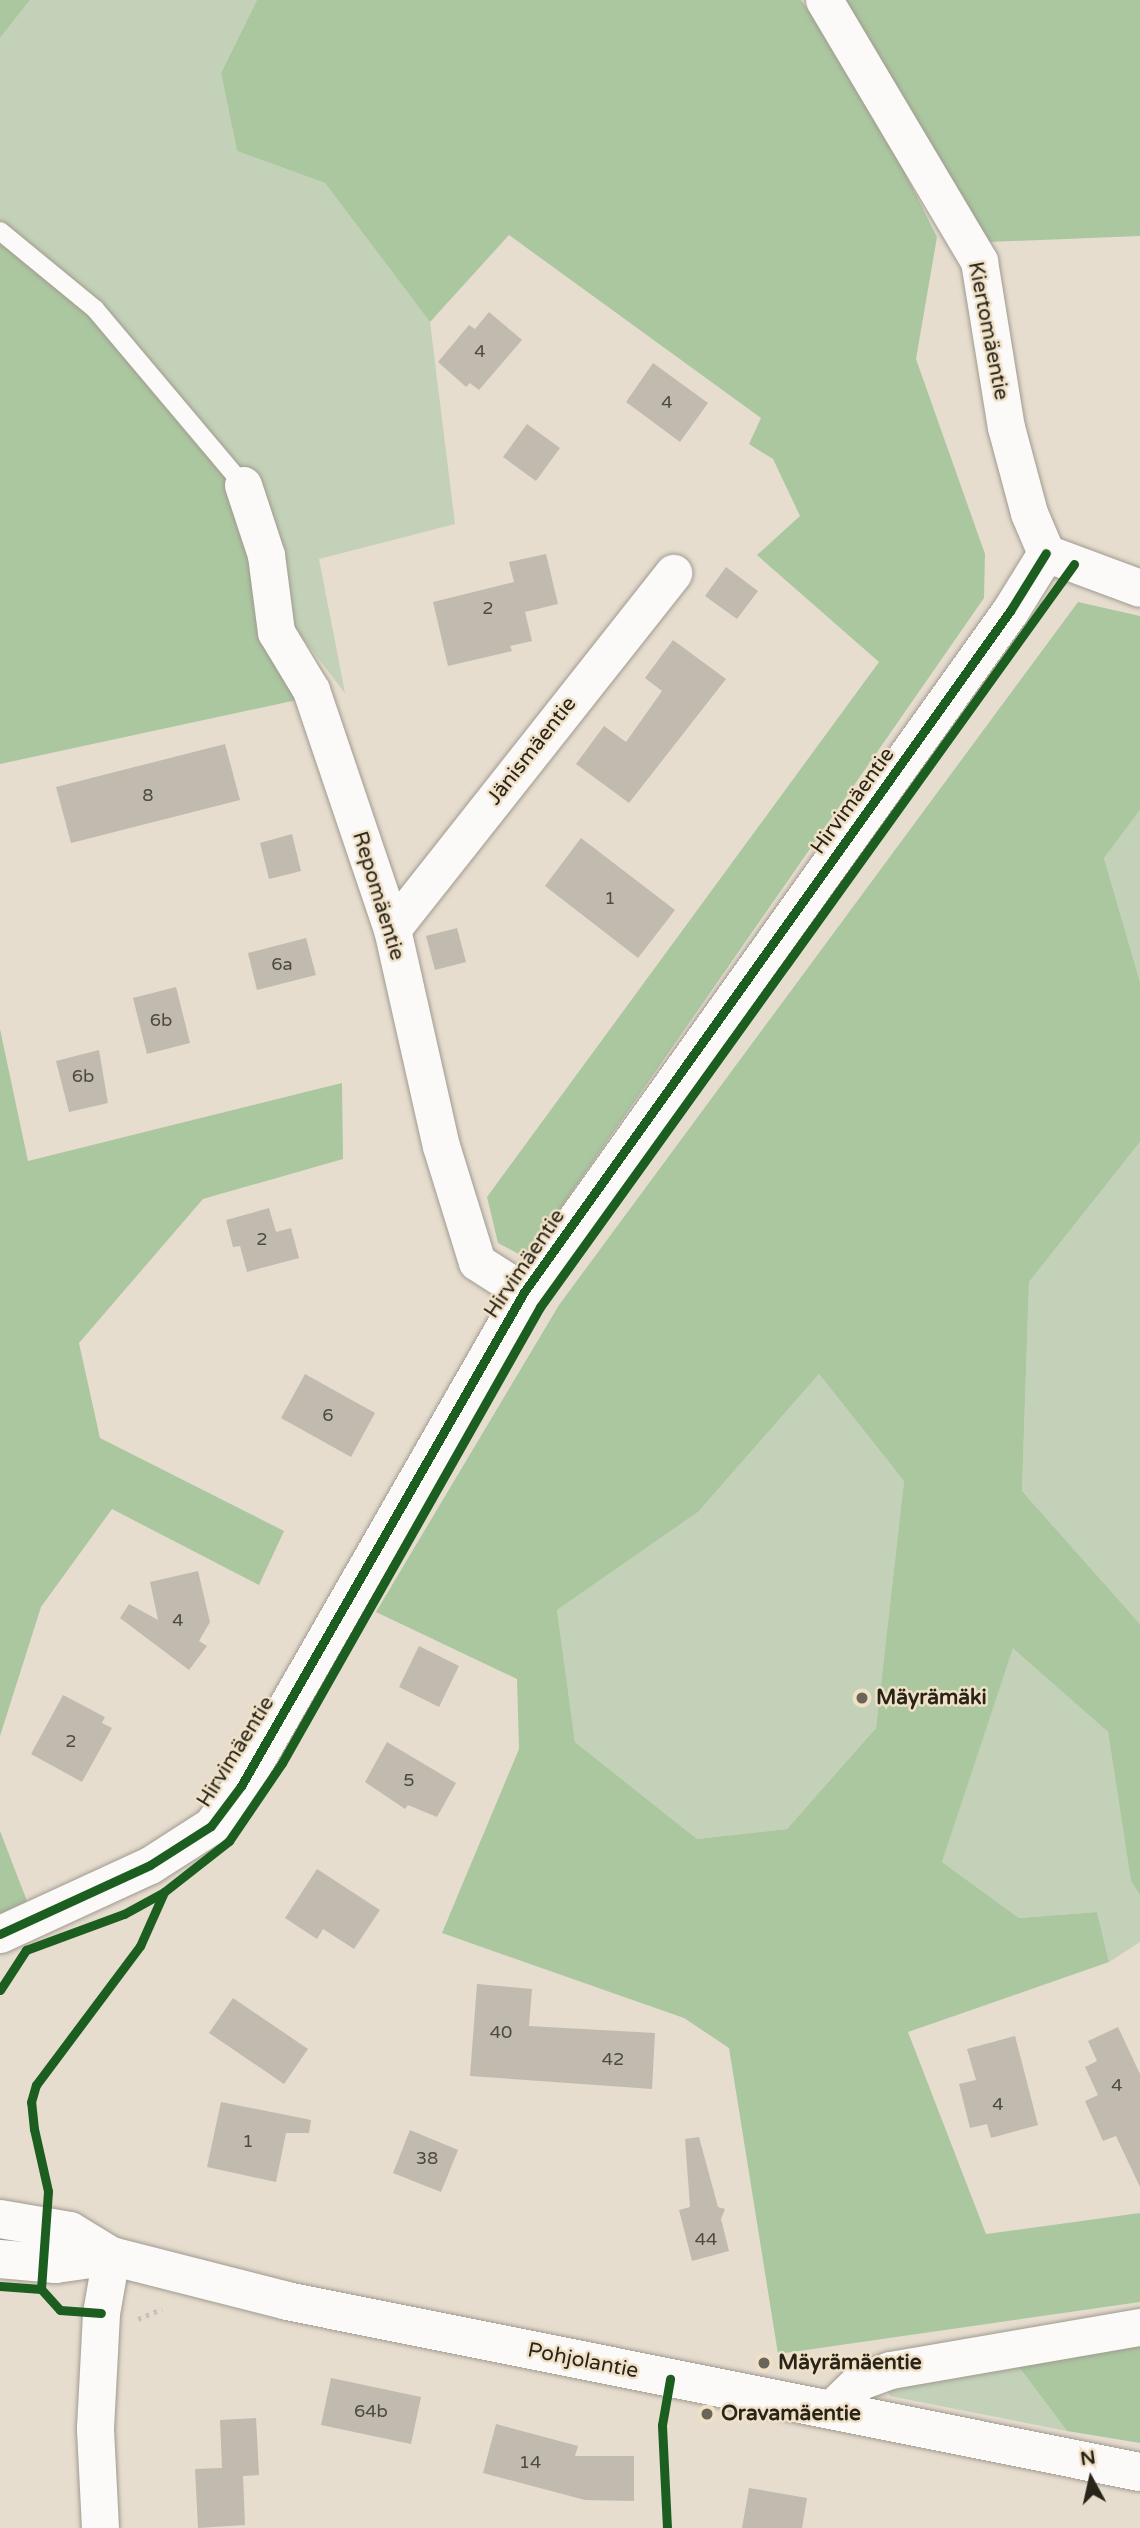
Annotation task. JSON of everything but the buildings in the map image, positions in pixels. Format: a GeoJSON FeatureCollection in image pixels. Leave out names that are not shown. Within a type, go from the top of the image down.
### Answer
{"type":"FeatureCollection","features":[{"type":"Feature","properties":{"kind":"street","name":"Kiertomäentie"},"geometry":{"type":"LineString","coordinates":[[824,0],[979,261],[1006,428],[1029,513],[1046,553]]}},
{"type":"Feature","properties":{"kind":"street","name":"Repomäentie"},"geometry":{"type":"LineString","coordinates":[[243,485],[266,555],[276,632],[311,690],[392,929],[441,1146],[477,1262],[524,1292]]}},
{"type":"Feature","properties":{"kind":"street"},"geometry":{"type":"LineString","coordinates":[[1046,553],[1140,588]]}},
{"type":"Feature","properties":{"kind":"street","name":"Hirvimäentie"},"geometry":{"type":"LineString","coordinates":[[0,1934],[150,1865],[211,1826],[241,1786],[524,1292],[1010,611],[1046,553]]}},
{"type":"Feature","properties":{"kind":"street","name":"Jänismäentie"},"geometry":{"type":"LineString","coordinates":[[392,929],[673,573]]}},
{"type":"Feature","properties":{"kind":"street","name":"Pohjolantie"},"geometry":{"type":"LineString","coordinates":[[0,2219],[71,2231],[111,2256],[287,2301],[1140,2472]]}},
{"type":"Feature","properties":{"kind":"street"},"geometry":{"type":"LineString","coordinates":[[100,2528],[95,2428],[101,2313],[111,2256]]}},
{"type":"Feature","properties":{"kind":"street","name":"Pohjolantie"},"geometry":{"type":"LineString","coordinates":[[0,2259],[56,2264],[111,2256]]}},
{"type":"Feature","properties":{"kind":"street"},"geometry":{"type":"LineString","coordinates":[[830,2410],[860,2381],[890,2370],[1140,2327]]}},
{"type":"Feature","properties":{"kind":"lane"},"geometry":{"type":"LineString","coordinates":[[0,231],[95,309],[243,485]]}},
{"type":"Feature","properties":{"kind":"green space"},"geometry":{"type":"Polygon","coordinates":[[[0,0],[30,0],[0,38],[0,0]]]}},
{"type":"Feature","properties":{"kind":"green space"},"geometry":{"type":"Polygon","coordinates":[[[30,0],[257,0],[221,73],[237,151],[325,183],[430,322],[455,524],[319,559],[345,693],[294,627],[268,554],[61,277],[0,244],[0,38],[30,0]]]}},
{"type":"Feature","properties":{"kind":"green space"},"geometry":{"type":"Polygon","coordinates":[[[257,0],[801,0],[856,75],[937,237],[916,359],[985,554],[984,598],[526,1258],[498,1243],[487,1197],[879,662],[757,555],[800,516],[773,459],[749,444],[761,418],[509,235],[430,322],[325,183],[237,151],[221,73],[257,0]]]}},
{"type":"Feature","properties":{"kind":"green space"},"geometry":{"type":"Polygon","coordinates":[[[840,0],[1140,0],[1140,236],[988,242],[840,0]]]}},
{"type":"Feature","properties":{"kind":"green space"},"geometry":{"type":"Polygon","coordinates":[[[0,244],[61,277],[231,471],[297,700],[0,764],[0,244]]]}},
{"type":"Feature","properties":{"kind":"green space"},"geometry":{"type":"Polygon","coordinates":[[[1078,602],[1140,616],[1140,810],[1104,858],[1140,982],[1140,1142],[1029,1282],[1022,1491],[1140,1624],[1140,1895],[1131,1881],[1108,1732],[1013,1648],[942,1862],[1019,1918],[1097,1912],[1109,1962],[908,2032],[986,2234],[1140,2213],[1140,2302],[778,2354],[729,2048],[684,2018],[442,1933],[519,1749],[517,1679],[376,1612],[559,1305],[1078,602]],[[819,1374],[698,1512],[557,1610],[575,1742],[697,1839],[787,1829],[876,1728],[904,1481],[819,1374]]]}},
{"type":"Feature","properties":{"kind":"green space"},"geometry":{"type":"Polygon","coordinates":[[[1140,810],[1140,982],[1104,858],[1140,810]]]}},
{"type":"Feature","properties":{"kind":"green space"},"geometry":{"type":"Polygon","coordinates":[[[0,1029],[28,1161],[342,1083],[343,1159],[203,1199],[79,1343],[100,1438],[284,1531],[259,1585],[112,1509],[41,1607],[0,1736],[0,1029]]]}},
{"type":"Feature","properties":{"kind":"green space"},"geometry":{"type":"Polygon","coordinates":[[[1140,1142],[1140,1624],[1022,1491],[1029,1282],[1140,1142]]]}},
{"type":"Feature","properties":{"kind":"green space"},"geometry":{"type":"Polygon","coordinates":[[[819,1374],[904,1481],[876,1728],[787,1829],[697,1839],[575,1742],[557,1610],[698,1512],[819,1374]]]}},
{"type":"Feature","properties":{"kind":"green space"},"geometry":{"type":"Polygon","coordinates":[[[1013,1647],[1108,1732],[1131,1881],[1140,1895],[1140,1942],[1109,1962],[1097,1912],[1019,1918],[942,1862],[1013,1647]]]}},
{"type":"Feature","properties":{"kind":"green space"},"geometry":{"type":"Polygon","coordinates":[[[0,1831],[27,1901],[0,1914],[0,1831]]]}},
{"type":"Feature","properties":{"kind":"green space"},"geometry":{"type":"Polygon","coordinates":[[[1140,2341],[1140,2443],[1067,2431],[1016,2363],[1140,2341]]]}},
{"type":"Feature","properties":{"kind":"green space"},"geometry":{"type":"Polygon","coordinates":[[[1016,2363],[1067,2431],[890,2396],[884,2385],[1016,2363]]]}},
{"type":"Feature","properties":{"kind":"cycle path"},"geometry":{"type":"LineString","coordinates":[[0,1934],[150,1865],[211,1826],[241,1786],[524,1292],[1010,611],[1046,553]]}},
{"type":"Feature","properties":{"kind":"cycle path"},"geometry":{"type":"LineString","coordinates":[[0,1990],[26,1950],[124,1914],[164,1892],[229,1841],[282,1763],[540,1307],[1074,564]]}},
{"type":"Feature","properties":{"kind":"cycle path"},"geometry":{"type":"LineString","coordinates":[[41,2289],[48,2191],[34,2129],[31,2102],[36,2085],[140,1946],[164,1892]]}},
{"type":"Feature","properties":{"kind":"cycle path"},"geometry":{"type":"LineString","coordinates":[[0,2286],[41,2289],[60,2310],[101,2313]]}},
{"type":"Feature","properties":{"kind":"cycle path"},"geometry":{"type":"LineString","coordinates":[[667,2528],[662,2425],[670,2379]]}},
{"type":"Feature","properties":{"kind":"place","name":"Mäyrämäki"},"geometry":{"type":"Point","coordinates":[862,1698]}},
{"type":"Feature","properties":{"kind":"place","name":"Mäyrämäentie"},"geometry":{"type":"Point","coordinates":[764,2363]}},
{"type":"Feature","properties":{"kind":"place","name":"Oravamäentie"},"geometry":{"type":"Point","coordinates":[707,2414]}}]}
